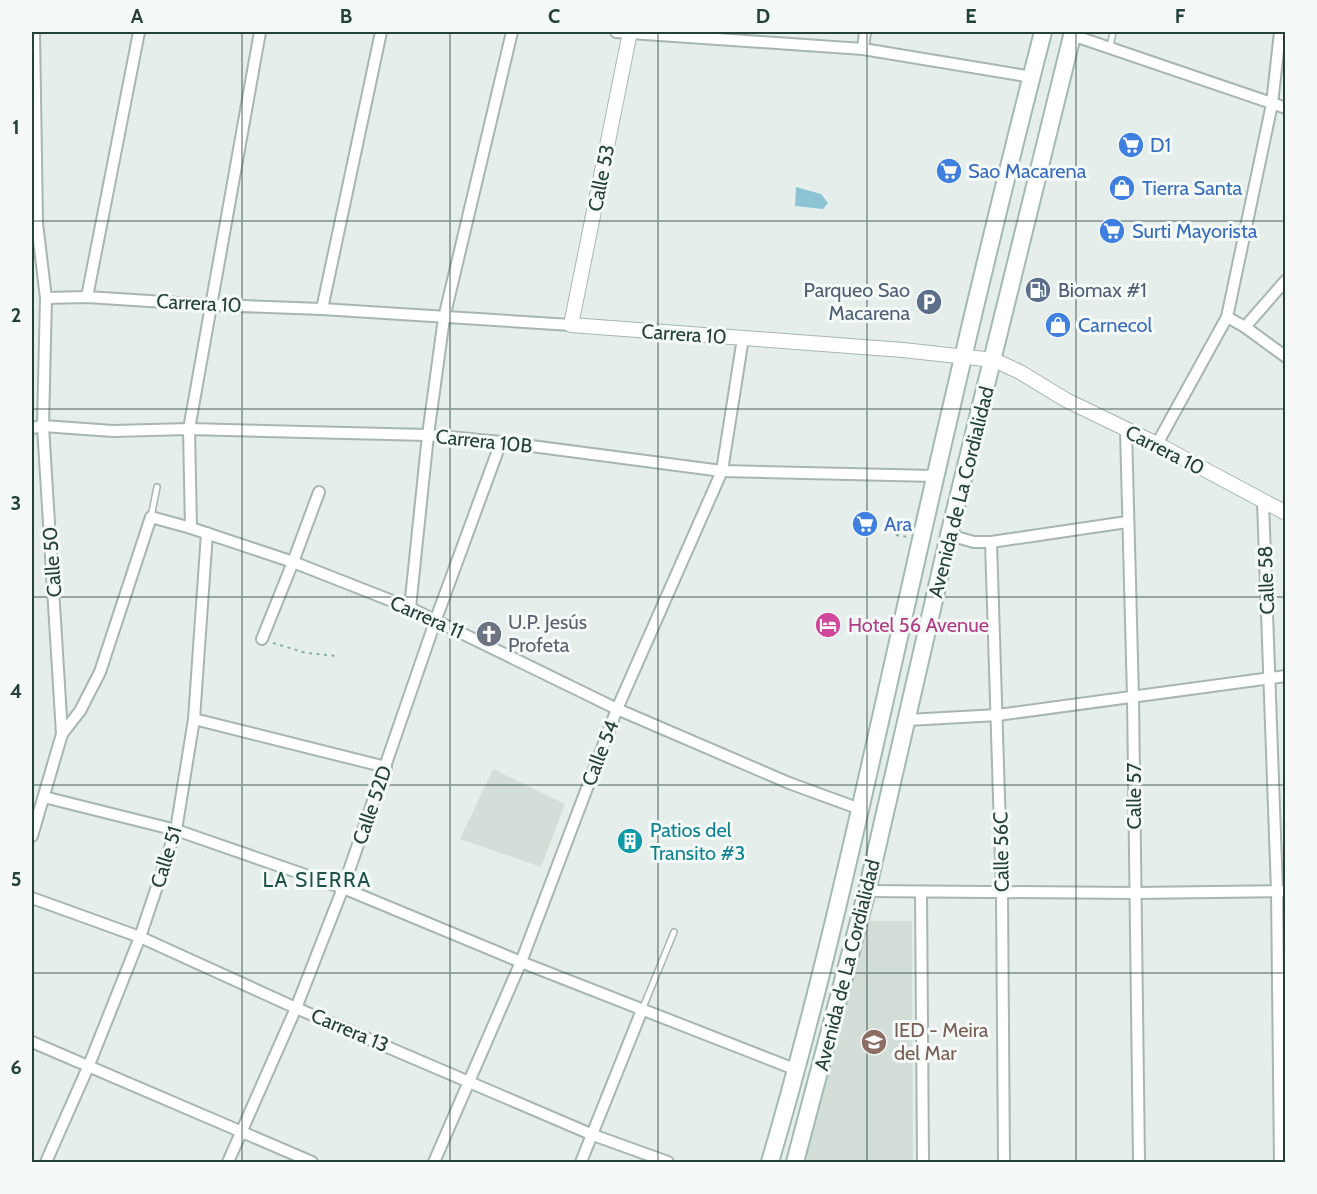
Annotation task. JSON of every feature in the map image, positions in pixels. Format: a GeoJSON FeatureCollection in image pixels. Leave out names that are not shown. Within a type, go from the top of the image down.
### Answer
{"type":"FeatureCollection","features":[{"type":"Feature","properties":{"kind":"main road","name":"Avenida de La Cordialidad"},"geometry":{"type":"LineString","coordinates":[[770,1162],[797,1070],[843,890],[980,281],[1043,32]]}},
{"type":"Feature","properties":{"kind":"main road","name":"Avenida de La Cordialidad"},"geometry":{"type":"LineString","coordinates":[[795,1162],[867,891],[949,535],[1073,33]]}},
{"type":"Feature","properties":{"kind":"street","name":"Calle 50"},"geometry":{"type":"LineString","coordinates":[[32,836],[62,734],[43,426],[46,298],[34,223],[34,32]]}},
{"type":"Feature","properties":{"kind":"street"},"geometry":{"type":"LineString","coordinates":[[87,297],[139,32]]}},
{"type":"Feature","properties":{"kind":"street"},"geometry":{"type":"LineString","coordinates":[[191,528],[189,429],[260,32]]}},
{"type":"Feature","properties":{"kind":"street"},"geometry":{"type":"LineString","coordinates":[[322,309],[381,32]]}},
{"type":"Feature","properties":{"kind":"street"},"geometry":{"type":"LineString","coordinates":[[410,608],[428,435],[444,318],[512,32]]}},
{"type":"Feature","properties":{"kind":"street"},"geometry":{"type":"LineString","coordinates":[[616,32],[763,37],[863,49],[1032,76]]}},
{"type":"Feature","properties":{"kind":"street","name":"Calle 53"},"geometry":{"type":"LineString","coordinates":[[571,325],[630,32]]}},
{"type":"Feature","properties":{"kind":"street"},"geometry":{"type":"LineString","coordinates":[[863,49],[865,32]]}},
{"type":"Feature","properties":{"kind":"street"},"geometry":{"type":"LineString","coordinates":[[1156,444],[1227,317],[1272,104],[1280,32]]}},
{"type":"Feature","properties":{"kind":"street"},"geometry":{"type":"LineString","coordinates":[[1073,33],[1286,108]]}},
{"type":"Feature","properties":{"kind":"street"},"geometry":{"type":"LineString","coordinates":[[1245,327],[1286,280]]}},
{"type":"Feature","properties":{"kind":"street","name":"Carrera 10"},"geometry":{"type":"LineString","coordinates":[[46,298],[87,297],[322,309],[571,325],[994,360],[1020,372],[1066,400],[1156,444],[1286,513]]}},
{"type":"Feature","properties":{"kind":"street"},"geometry":{"type":"LineString","coordinates":[[1227,317],[1245,327],[1286,357]]}},
{"type":"Feature","properties":{"kind":"street","name":"Calle 54"},"geometry":{"type":"LineString","coordinates":[[434,1162],[521,962],[617,710],[722,471],[743,339]]}},
{"type":"Feature","properties":{"kind":"street","name":"Carrera 10B"},"geometry":{"type":"LineString","coordinates":[[32,428],[43,426],[113,431],[189,429],[428,435],[501,442],[722,471],[935,476]]}},
{"type":"Feature","properties":{"kind":"street","name":"Calle 57"},"geometry":{"type":"LineString","coordinates":[[1126,430],[1133,697],[1139,1162]]}},
{"type":"Feature","properties":{"kind":"street","name":"Calle 52D"},"geometry":{"type":"LineString","coordinates":[[228,1162],[296,1008],[343,888],[436,619],[501,442]]}},
{"type":"Feature","properties":{"kind":"street"},"geometry":{"type":"LineString","coordinates":[[262,639],[319,492]]}},
{"type":"Feature","properties":{"kind":"street","name":"Calle 58"},"geometry":{"type":"LineString","coordinates":[[1263,502],[1281,891],[1280,1162]]}},
{"type":"Feature","properties":{"kind":"street"},"geometry":{"type":"LineString","coordinates":[[62,734],[80,711],[100,672],[151,517]]}},
{"type":"Feature","properties":{"kind":"street","name":"Carrera 11"},"geometry":{"type":"LineString","coordinates":[[151,517],[293,562],[410,608],[617,710],[789,783],[860,809]]}},
{"type":"Feature","properties":{"kind":"street"},"geometry":{"type":"LineString","coordinates":[[949,535],[974,542],[991,543],[1127,522]]}},
{"type":"Feature","properties":{"kind":"street","name":"Calle 51"},"geometry":{"type":"LineString","coordinates":[[46,1162],[89,1065],[140,938],[176,830],[194,719],[207,533]]}},
{"type":"Feature","properties":{"kind":"street","name":"Calle 56C"},"geometry":{"type":"LineString","coordinates":[[991,543],[1002,893],[1004,1162]]}},
{"type":"Feature","properties":{"kind":"street"},"geometry":{"type":"LineString","coordinates":[[907,720],[998,716],[1286,676]]}},
{"type":"Feature","properties":{"kind":"street"},"geometry":{"type":"LineString","coordinates":[[194,719],[386,767]]}},
{"type":"Feature","properties":{"kind":"street"},"geometry":{"type":"LineString","coordinates":[[44,797],[176,830],[343,888],[521,962],[797,1070]]}},
{"type":"Feature","properties":{"kind":"street"},"geometry":{"type":"LineString","coordinates":[[867,891],[1135,893],[1281,891]]}},
{"type":"Feature","properties":{"kind":"street"},"geometry":{"type":"LineString","coordinates":[[921,893],[923,1162]]}},
{"type":"Feature","properties":{"kind":"street","name":"Carrera 13"},"geometry":{"type":"LineString","coordinates":[[32,897],[140,938],[296,1008],[593,1135],[668,1162]]}},
{"type":"Feature","properties":{"kind":"street"},"geometry":{"type":"LineString","coordinates":[[581,1162],[642,1010]]}},
{"type":"Feature","properties":{"kind":"street"},"geometry":{"type":"LineString","coordinates":[[32,1042],[312,1162]]}},
{"type":"Feature","properties":{"kind":"lane"},"geometry":{"type":"LineString","coordinates":[[1110,47],[1113,32]]}},
{"type":"Feature","properties":{"kind":"lane"},"geometry":{"type":"LineString","coordinates":[[151,517],[157,487]]}},
{"type":"Feature","properties":{"kind":"lane"},"geometry":{"type":"LineString","coordinates":[[642,1010],[674,932]]}},
{"type":"Feature","properties":{"kind":"path"},"geometry":{"type":"LineString","coordinates":[[262,639],[306,653],[338,656]]}},
{"type":"Feature","properties":{"kind":"shaded area"},"geometry":{"type":"Polygon","coordinates":[[[493,769],[565,804],[541,867],[460,839],[493,769]]]}},
{"type":"Feature","properties":{"kind":"shaded area","name":"IED - Meira del Mar"},"geometry":{"type":"Polygon","coordinates":[[[867,921],[912,921],[913,1162],[803,1162],[867,921]]]}},
{"type":"Feature","properties":{"kind":"water"},"geometry":{"type":"Polygon","coordinates":[[[796,187],[821,194],[828,203],[823,209],[795,206],[796,187]]]}},
{"type":"Feature","properties":{"kind":"place","name":"D1"},"geometry":{"type":"Point","coordinates":[1131,145]}},
{"type":"Feature","properties":{"kind":"place","name":"Sao Macarena"},"geometry":{"type":"Point","coordinates":[949,171]}},
{"type":"Feature","properties":{"kind":"place","name":"Tierra Santa"},"geometry":{"type":"Point","coordinates":[1122,188]}},
{"type":"Feature","properties":{"kind":"place","name":"Surti Mayorista"},"geometry":{"type":"Point","coordinates":[1112,231]}},
{"type":"Feature","properties":{"kind":"place","name":"Biomax #1"},"geometry":{"type":"Point","coordinates":[1038,290]}},
{"type":"Feature","properties":{"kind":"place","name":"Parqueo Sao Macarena"},"geometry":{"type":"Point","coordinates":[929,302]}},
{"type":"Feature","properties":{"kind":"place","name":"Carnecol"},"geometry":{"type":"Point","coordinates":[1058,325]}},
{"type":"Feature","properties":{"kind":"place","name":"Ara"},"geometry":{"type":"Point","coordinates":[865,524]}},
{"type":"Feature","properties":{"kind":"place","name":"Hotel 56 Avenue"},"geometry":{"type":"Point","coordinates":[828,625]}},
{"type":"Feature","properties":{"kind":"place","name":"U.P. Jesús Profeta"},"geometry":{"type":"Point","coordinates":[489,634]}},
{"type":"Feature","properties":{"kind":"place","name":"Patios del Transito #3"},"geometry":{"type":"Point","coordinates":[630,841]}},
{"type":"Feature","properties":{"kind":"place","name":"IED - Meira del Mar"},"geometry":{"type":"Point","coordinates":[874,1042]}},
{"type":"Feature","properties":{"kind":"district","name":"LA SIERRA"},"geometry":{"type":"Point","coordinates":[317,879]}}]}
